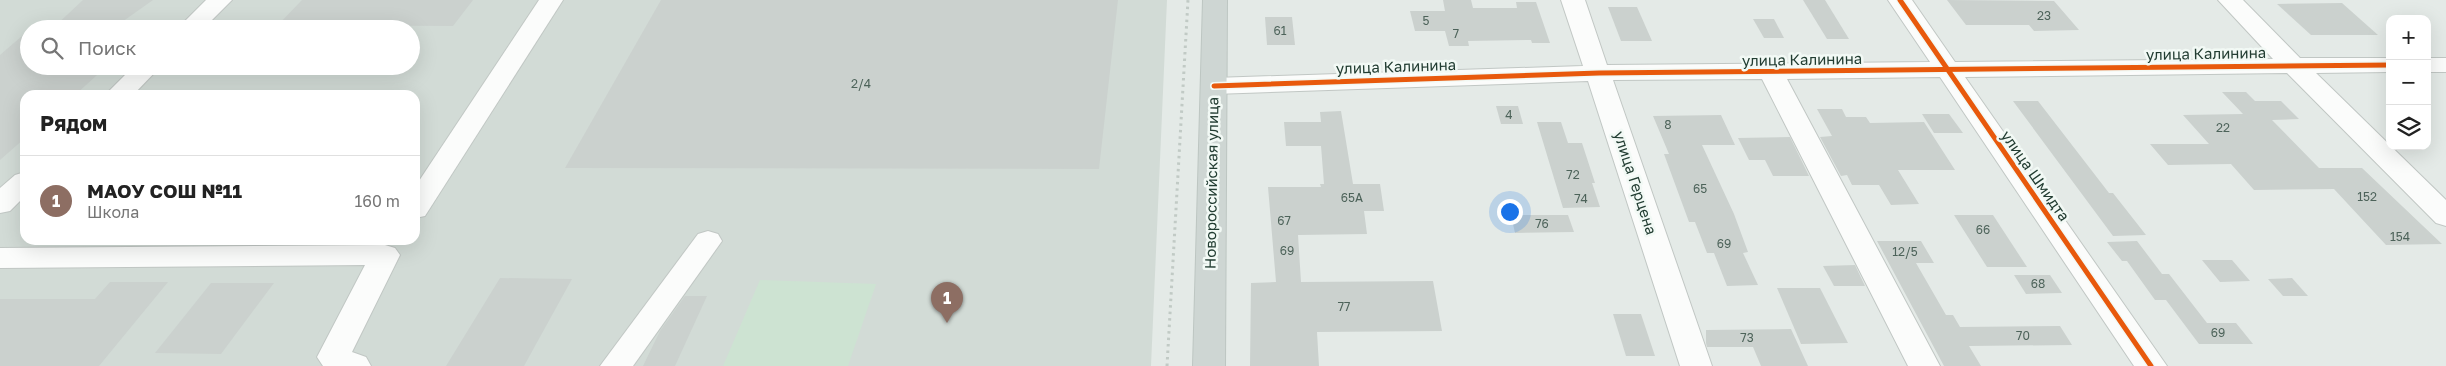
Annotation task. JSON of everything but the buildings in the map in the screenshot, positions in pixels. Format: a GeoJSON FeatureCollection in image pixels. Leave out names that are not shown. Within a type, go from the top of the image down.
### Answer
{"type":"FeatureCollection","features":[{"type":"Feature","properties":{"kind":"main road","name":"Новороссийская улица"},"geometry":{"type":"LineString","coordinates":[[1209,366],[1215,0]]}},
{"type":"Feature","properties":{"kind":"street"},"geometry":{"type":"LineString","coordinates":[[199,20],[220,0]]}},
{"type":"Feature","properties":{"kind":"street"},"geometry":{"type":"LineString","coordinates":[[420,201],[551,0]]}},
{"type":"Feature","properties":{"kind":"street","name":"улица Герцена"},"geometry":{"type":"LineString","coordinates":[[1573,0],[1696,366]]}},
{"type":"Feature","properties":{"kind":"street","name":"улица Шмидта"},"geometry":{"type":"LineString","coordinates":[[1900,0],[2151,366]]}},
{"type":"Feature","properties":{"kind":"street"},"geometry":{"type":"LineString","coordinates":[[2230,0],[2292,65],[2446,216]]}},
{"type":"Feature","properties":{"kind":"street","name":"улица Калинина"},"geometry":{"type":"LineString","coordinates":[[1214,86],[1599,73],[1772,73],[2386,65]]}},
{"type":"Feature","properties":{"kind":"street"},"geometry":{"type":"LineString","coordinates":[[2431,65],[2446,65]]}},
{"type":"Feature","properties":{"kind":"street","name":"улица Калинина"},"geometry":{"type":"LineString","coordinates":[[1772,73],[1924,366]]}},
{"type":"Feature","properties":{"kind":"street"},"geometry":{"type":"LineString","coordinates":[[123,90],[139,75]]}},
{"type":"Feature","properties":{"kind":"street"},"geometry":{"type":"LineString","coordinates":[[0,204],[20,186]]}},
{"type":"Feature","properties":{"kind":"street"},"geometry":{"type":"LineString","coordinates":[[616,366],[708,241]]}},
{"type":"Feature","properties":{"kind":"street"},"geometry":{"type":"LineString","coordinates":[[0,258],[390,247],[333,357],[355,366]]}},
{"type":"Feature","properties":{"kind":"path"},"geometry":{"type":"LineString","coordinates":[[1167,366],[1188,0]]}},
{"type":"Feature","properties":{"kind":"shaded area"},"geometry":{"type":"Polygon","coordinates":[[[0,0],[1167,0],[1151,366],[0,366],[0,0]]]}},
{"type":"Feature","properties":{"kind":"green space"},"geometry":{"type":"Polygon","coordinates":[[[760,280],[876,284],[848,366],[723,366],[760,280]]]}},
{"type":"Feature","properties":{"kind":"cycle path"},"geometry":{"type":"LineString","coordinates":[[1900,0],[2151,366]]}},
{"type":"Feature","properties":{"kind":"cycle path"},"geometry":{"type":"LineString","coordinates":[[1214,86],[1599,73],[2386,65]]}},
{"type":"Feature","properties":{"kind":"place","name":"МАОУ СОШ №11"},"geometry":{"type":"Point","coordinates":[947,323]}}]}
